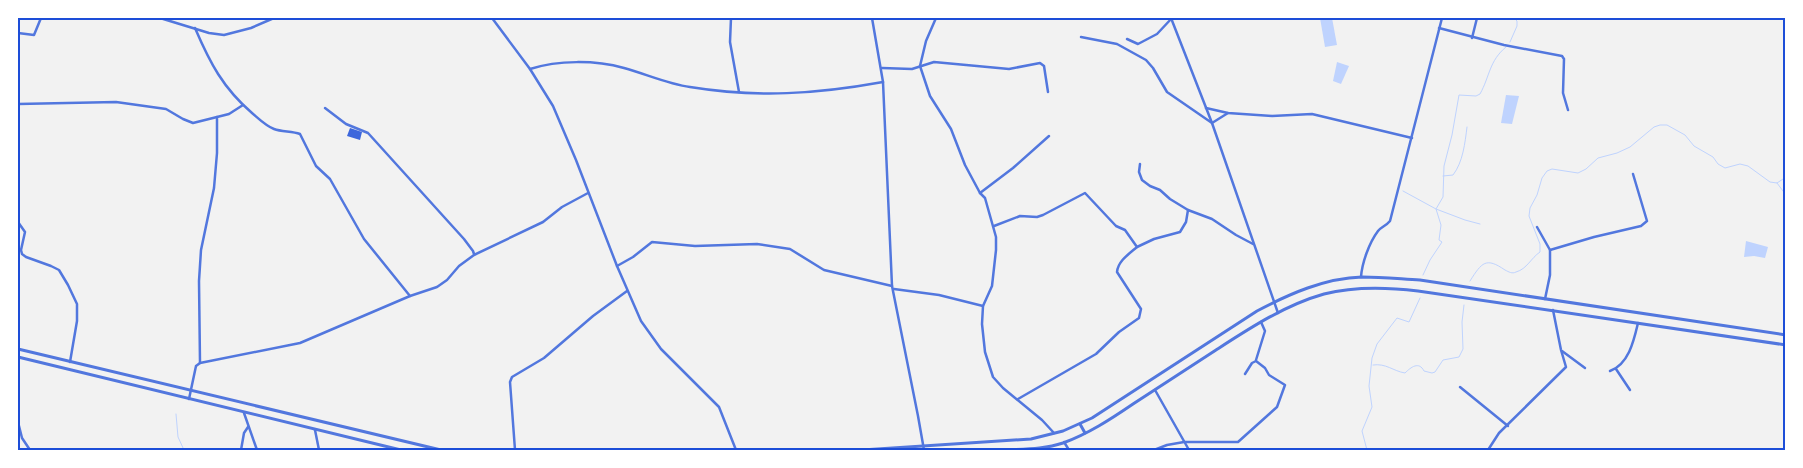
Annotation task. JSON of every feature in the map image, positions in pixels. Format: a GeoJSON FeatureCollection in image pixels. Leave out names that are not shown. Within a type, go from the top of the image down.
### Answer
{"type":"FeatureCollection","features":[{"type":"Feature","properties":{"kind":"street"},"geometry":{"type":"LineString","coordinates":[[18,33],[34,35],[41,18]]}},
{"type":"Feature","properties":{"kind":"street"},"geometry":{"type":"LineString","coordinates":[[160,18],[209,33],[224,35],[251,28],[274,18]]}},
{"type":"Feature","properties":{"kind":"street"},"geometry":{"type":"LineString","coordinates":[[492,18],[530,69],[557,114],[627,291],[641,321],[651,337],[718,407],[736,450]]}},
{"type":"Feature","properties":{"kind":"street"},"geometry":{"type":"LineString","coordinates":[[731,18],[730,42],[739,92]]}},
{"type":"Feature","properties":{"kind":"street"},"geometry":{"type":"LineString","coordinates":[[872,18],[882,68],[893,288],[923,449]]}},
{"type":"Feature","properties":{"kind":"street"},"geometry":{"type":"LineString","coordinates":[[936,18],[926,41],[920,66],[930,96],[951,128],[964,165],[980,193],[985,198],[994,226],[995,265],[992,286],[983,306],[982,336],[985,352],[994,377],[1003,388],[1042,420],[1055,434]]}},
{"type":"Feature","properties":{"kind":"street"},"geometry":{"type":"LineString","coordinates":[[1127,39],[1138,44],[1157,34],[1172,18],[1212,122],[1278,313]]}},
{"type":"Feature","properties":{"kind":"street"},"geometry":{"type":"LineString","coordinates":[[1361,277],[1369,248],[1378,230],[1384,228],[1390,221],[1442,18]]}},
{"type":"Feature","properties":{"kind":"street"},"geometry":{"type":"LineString","coordinates":[[1472,38],[1477,18]]}},
{"type":"Feature","properties":{"kind":"street"},"geometry":{"type":"LineString","coordinates":[[195,28],[204,50],[225,86],[243,106],[274,129],[300,134],[316,166],[330,178],[364,239],[410,296]]}},
{"type":"Feature","properties":{"kind":"street"},"geometry":{"type":"LineString","coordinates":[[1440,28],[1472,38],[1562,56],[1564,59],[1563,93],[1568,110]]}},
{"type":"Feature","properties":{"kind":"street"},"geometry":{"type":"LineString","coordinates":[[1081,37],[1117,44],[1146,60],[1167,92],[1212,122]]}},
{"type":"Feature","properties":{"kind":"street"},"geometry":{"type":"LineString","coordinates":[[882,68],[912,69],[934,62],[1009,69],[1040,63],[1044,66],[1048,92]]}},
{"type":"Feature","properties":{"kind":"street"},"geometry":{"type":"LineString","coordinates":[[530,69],[548,65],[602,64],[689,87],[783,94],[840,90],[883,82]]}},
{"type":"Feature","properties":{"kind":"street"},"geometry":{"type":"LineString","coordinates":[[18,104],[114,102],[166,109],[193,123],[229,114],[243,106]]}},
{"type":"Feature","properties":{"kind":"street"},"geometry":{"type":"LineString","coordinates":[[325,108],[346,124],[368,133],[464,239],[474,255]]}},
{"type":"Feature","properties":{"kind":"street"},"geometry":{"type":"LineString","coordinates":[[1206,108],[1228,113],[1272,116],[1312,114],[1412,138]]}},
{"type":"Feature","properties":{"kind":"street"},"geometry":{"type":"LineString","coordinates":[[1212,122],[1228,113]]}},
{"type":"Feature","properties":{"kind":"street"},"geometry":{"type":"LineString","coordinates":[[200,363],[199,290],[201,250],[214,188],[217,153],[217,117]]}},
{"type":"Feature","properties":{"kind":"street"},"geometry":{"type":"LineString","coordinates":[[980,193],[1013,168],[1049,136]]}},
{"type":"Feature","properties":{"kind":"street"},"geometry":{"type":"LineString","coordinates":[[1140,164],[1139,172],[1142,180],[1188,210],[1212,219],[1253,244]]}},
{"type":"Feature","properties":{"kind":"street"},"geometry":{"type":"LineString","coordinates":[[1550,250],[1641,226],[1647,221],[1633,174]]}},
{"type":"Feature","properties":{"kind":"street"},"geometry":{"type":"LineString","coordinates":[[189,399],[196,366],[200,363],[300,343],[410,296],[437,287],[474,255],[543,222],[562,207],[581,195],[588,193]]}},
{"type":"Feature","properties":{"kind":"street"},"geometry":{"type":"LineString","coordinates":[[994,226],[1020,216],[1037,217],[1043,215],[1085,193],[1116,226],[1125,230],[1137,247]]}},
{"type":"Feature","properties":{"kind":"street"},"geometry":{"type":"LineString","coordinates":[[1018,399],[1096,354],[1119,332],[1139,318],[1141,309],[1117,272],[1117,267],[1137,247],[1154,239],[1180,232],[1186,222],[1188,210]]}},
{"type":"Feature","properties":{"kind":"street"},"geometry":{"type":"LineString","coordinates":[[18,222],[25,232],[21,250],[22,254],[59,270],[77,304],[77,321],[70,362]]}},
{"type":"Feature","properties":{"kind":"street"},"geometry":{"type":"LineString","coordinates":[[1537,227],[1550,250],[1550,275],[1544,299]]}},
{"type":"Feature","properties":{"kind":"street"},"geometry":{"type":"LineString","coordinates":[[617,266],[633,257],[652,242],[691,246],[757,244],[790,249],[824,270],[893,288],[939,295],[983,306]]}},
{"type":"Feature","properties":{"kind":"street"},"geometry":{"type":"LineString","coordinates":[[862,450],[923,449],[1031,439],[1055,434],[1092,418],[1273,302],[1322,284],[1361,277],[1420,280],[1786,335]]}},
{"type":"Feature","properties":{"kind":"street"},"geometry":{"type":"LineString","coordinates":[[1007,450],[1050,446],[1085,433],[1278,313],[1323,294],[1363,288],[1393,288],[1418,291],[1786,345]]}},
{"type":"Feature","properties":{"kind":"street"},"geometry":{"type":"LineString","coordinates":[[515,450],[510,382],[512,377],[544,358],[593,316],[627,291]]}},
{"type":"Feature","properties":{"kind":"street"},"geometry":{"type":"LineString","coordinates":[[1488,450],[1495,437],[1508,426],[1537,394],[1549,386],[1565,368],[1566,365],[1553,310]]}},
{"type":"Feature","properties":{"kind":"street"},"geometry":{"type":"LineString","coordinates":[[1245,374],[1252,363],[1256,361],[1265,331],[1261,322]]}},
{"type":"Feature","properties":{"kind":"street"},"geometry":{"type":"LineString","coordinates":[[1610,371],[1616,369],[1628,355],[1638,323]]}},
{"type":"Feature","properties":{"kind":"street"},"geometry":{"type":"LineString","coordinates":[[18,349],[441,450]]}},
{"type":"Feature","properties":{"kind":"street"},"geometry":{"type":"LineString","coordinates":[[1561,350],[1585,368]]}},
{"type":"Feature","properties":{"kind":"street"},"geometry":{"type":"LineString","coordinates":[[18,357],[401,450]]}},
{"type":"Feature","properties":{"kind":"street"},"geometry":{"type":"LineString","coordinates":[[1154,450],[1184,442],[1238,442],[1277,407],[1285,385],[1269,375],[1265,368],[1256,361]]}},
{"type":"Feature","properties":{"kind":"street"},"geometry":{"type":"LineString","coordinates":[[1616,369],[1630,390]]}},
{"type":"Feature","properties":{"kind":"street"},"geometry":{"type":"LineString","coordinates":[[1460,387],[1508,426]]}},
{"type":"Feature","properties":{"kind":"street"},"geometry":{"type":"LineString","coordinates":[[1155,390],[1189,450]]}},
{"type":"Feature","properties":{"kind":"street"},"geometry":{"type":"LineString","coordinates":[[244,413],[257,450]]}},
{"type":"Feature","properties":{"kind":"street"},"geometry":{"type":"LineString","coordinates":[[18,422],[22,438],[30,450]]}},
{"type":"Feature","properties":{"kind":"street"},"geometry":{"type":"LineString","coordinates":[[1080,424],[1085,433]]}},
{"type":"Feature","properties":{"kind":"street"},"geometry":{"type":"LineString","coordinates":[[241,450],[244,433],[248,427]]}},
{"type":"Feature","properties":{"kind":"street"},"geometry":{"type":"LineString","coordinates":[[315,430],[320,450]]}},
{"type":"Feature","properties":{"kind":"street"},"geometry":{"type":"LineString","coordinates":[[1064,442],[1069,450]]}},
{"type":"Feature","properties":{"kind":"water"},"geometry":{"type":"Polygon","coordinates":[[[1320,18],[1332,18],[1337,45],[1325,47],[1320,18]]]}},
{"type":"Feature","properties":{"kind":"water"},"geometry":{"type":"Polygon","coordinates":[[[1337,62],[1349,66],[1341,84],[1333,81],[1337,62]]]}},
{"type":"Feature","properties":{"kind":"water"},"geometry":{"type":"Polygon","coordinates":[[[1506,95],[1519,96],[1512,124],[1501,123],[1506,95]]]}},
{"type":"Feature","properties":{"kind":"water"},"geometry":{"type":"Polygon","coordinates":[[[1746,241],[1768,247],[1765,258],[1744,257],[1746,241]]]}},
{"type":"Feature","properties":{"kind":"building"},"geometry":{"type":"Polygon","coordinates":[[[350,128],[362,132],[360,140],[347,136],[350,128]]]}},
{"type":"Feature","properties":{"kind":"waterway"},"geometry":{"type":"LineString","coordinates":[[1510,42],[1517,26],[1517,21],[1514,18]]}},
{"type":"Feature","properties":{"kind":"waterway"},"geometry":{"type":"LineString","coordinates":[[1423,275],[1442,242],[1439,240],[1441,225],[1436,209],[1443,197],[1444,166],[1459,95],[1476,96],[1480,94],[1493,63],[1500,52],[1506,47]]}},
{"type":"Feature","properties":{"kind":"waterway"},"geometry":{"type":"LineString","coordinates":[[1470,281],[1478,269],[1485,264],[1493,264],[1515,273],[1520,271],[1540,252],[1540,244],[1529,216],[1530,208],[1537,195],[1542,178],[1547,171],[1552,169],[1578,173],[1586,169],[1598,158],[1630,147],[1654,127],[1660,125],[1667,125],[1685,135],[1694,146],[1713,157],[1718,164],[1725,168],[1740,164],[1748,166],[1770,182],[1777,183],[1786,177]]}},
{"type":"Feature","properties":{"kind":"waterway"},"geometry":{"type":"LineString","coordinates":[[1443,176],[1453,175],[1459,164],[1467,127]]}},
{"type":"Feature","properties":{"kind":"waterway"},"geometry":{"type":"LineString","coordinates":[[1777,183],[1786,195]]}},
{"type":"Feature","properties":{"kind":"waterway"},"geometry":{"type":"LineString","coordinates":[[1403,191],[1436,209],[1480,224]]}},
{"type":"Feature","properties":{"kind":"waterway"},"geometry":{"type":"LineString","coordinates":[[1367,450],[1362,431],[1372,407],[1369,386],[1372,358],[1377,344],[1397,318],[1409,322],[1420,298]]}},
{"type":"Feature","properties":{"kind":"waterway"},"geometry":{"type":"LineString","coordinates":[[1373,365],[1382,365],[1405,373],[1412,367],[1420,366],[1424,371],[1432,373],[1435,372],[1443,360],[1459,357],[1463,349],[1462,322],[1464,305]]}},
{"type":"Feature","properties":{"kind":"waterway"},"geometry":{"type":"LineString","coordinates":[[176,414],[178,437],[184,450]]}}]}
